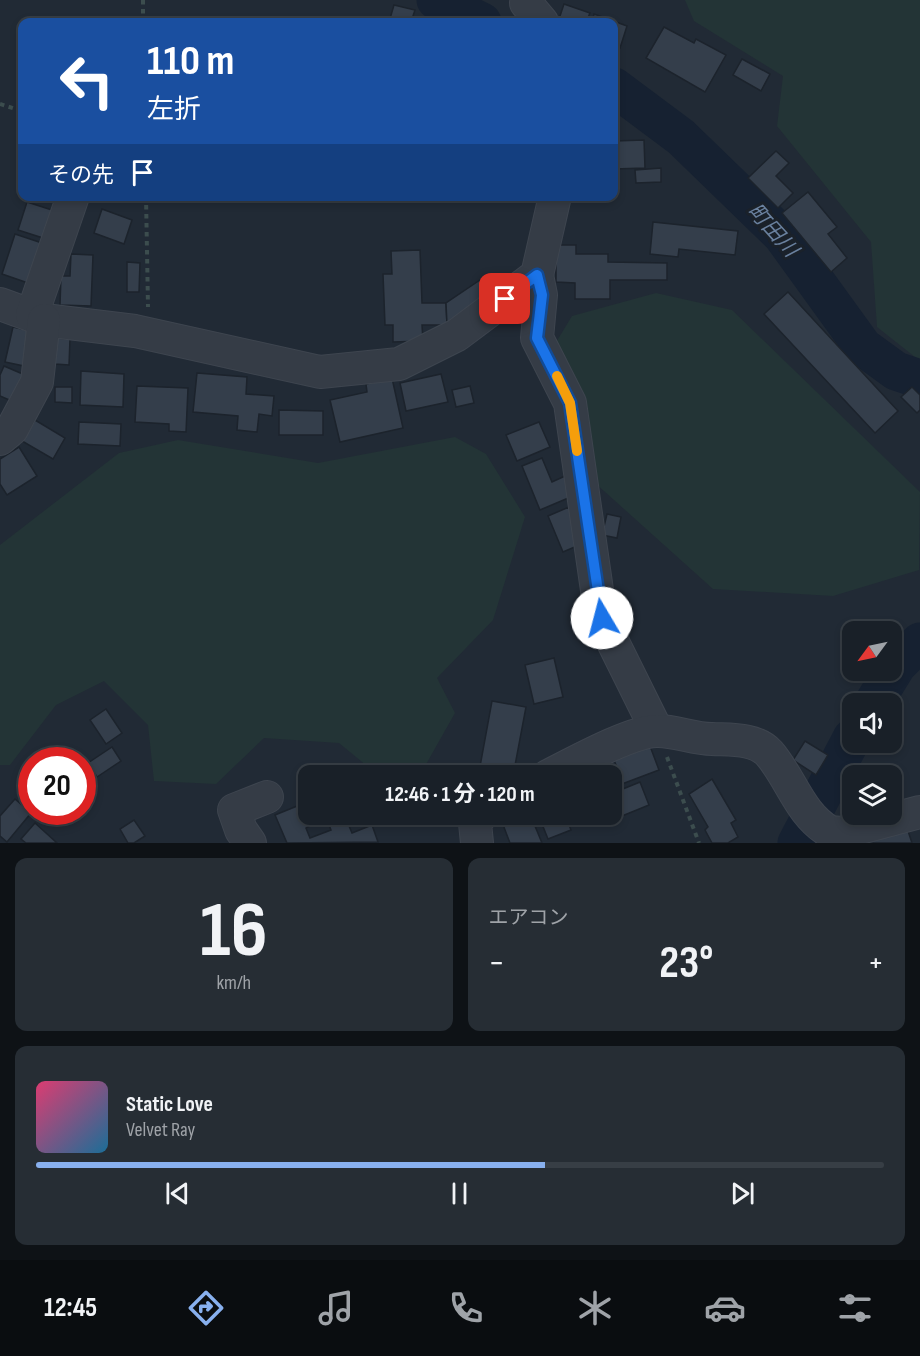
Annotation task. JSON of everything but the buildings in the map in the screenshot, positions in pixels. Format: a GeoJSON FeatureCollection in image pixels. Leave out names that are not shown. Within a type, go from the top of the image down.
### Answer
{"type":"FeatureCollection","features":[{"type":"Feature","properties":{"kind":"street"},"geometry":{"type":"LineString","coordinates":[[0,439],[12,429],[38,382],[38,318],[72,201]]}},
{"type":"Feature","properties":{"kind":"street"},"geometry":{"type":"LineString","coordinates":[[554,201],[537,275],[542,295],[537,338],[570,403],[602,618],[657,730]]}},
{"type":"Feature","properties":{"kind":"street"},"geometry":{"type":"LineString","coordinates":[[0,304],[38,318],[135,331],[320,372],[399,364],[457,335],[537,275]]}},
{"type":"Feature","properties":{"kind":"street"},"geometry":{"type":"LineString","coordinates":[[572,765],[620,743],[657,730],[694,739],[741,741],[761,747],[769,754],[801,804],[823,828],[830,832],[842,833],[920,812]]}},
{"type":"Feature","properties":{"kind":"street"},"geometry":{"type":"LineString","coordinates":[[250,843],[241,830],[234,810],[267,797]]}},
{"type":"Feature","properties":{"kind":"street"},"geometry":{"type":"LineString","coordinates":[[475,825],[477,843]]}},
{"type":"Feature","properties":{"kind":"path"},"geometry":{"type":"LineString","coordinates":[[143,0],[143,18]]}},
{"type":"Feature","properties":{"kind":"path"},"geometry":{"type":"LineString","coordinates":[[0,104],[18,110]]}},
{"type":"Feature","properties":{"kind":"path"},"geometry":{"type":"LineString","coordinates":[[135,331],[148,309],[146,201]]}},
{"type":"Feature","properties":{"kind":"path"},"geometry":{"type":"LineString","coordinates":[[657,730],[699,843]]}},
{"type":"Feature","properties":{"kind":"shaded area"},"geometry":{"type":"Polygon","coordinates":[[[685,0],[920,0],[920,361],[877,327],[871,242],[777,126],[783,76],[694,21],[685,0]]]}},
{"type":"Feature","properties":{"kind":"shaded area"},"geometry":{"type":"Polygon","coordinates":[[[656,293],[732,310],[920,492],[919,570],[833,596],[713,589],[594,482],[555,344],[572,316],[656,293]]]}},
{"type":"Feature","properties":{"kind":"shaded area"},"geometry":{"type":"Polygon","coordinates":[[[455,437],[486,454],[525,517],[493,620],[437,678],[455,713],[426,765],[366,765],[339,743],[264,738],[216,784],[154,781],[148,725],[104,681],[56,705],[24,747],[18,747],[18,755],[10,765],[0,765],[0,545],[119,453],[178,440],[318,463],[455,437]]]}},
{"type":"Feature","properties":{"kind":"waterway","name":"町田川"},"geometry":{"type":"LineString","coordinates":[[436,0],[474,18]]}},
{"type":"Feature","properties":{"kind":"waterway","name":"町田川"},"geometry":{"type":"LineString","coordinates":[[618,90],[681,137],[782,235],[863,347],[896,371],[920,379]]}},
{"type":"Feature","properties":{"kind":"waterway","name":"町田川"},"geometry":{"type":"LineString","coordinates":[[880,693],[897,665],[920,642]]}},
{"type":"Feature","properties":{"kind":"waterway","name":"町田川"},"geometry":{"type":"LineString","coordinates":[[797,843],[844,753]]}},
{"type":"Feature","properties":{"kind":"slow traffic"},"geometry":{"type":"LineString","coordinates":[[557,376],[570,403],[577,451]]}},
{"type":"Feature","properties":{"kind":"route"},"geometry":{"type":"LineString","coordinates":[[505,299],[537,275],[542,295],[537,338],[570,403],[602,618]]}}]}
